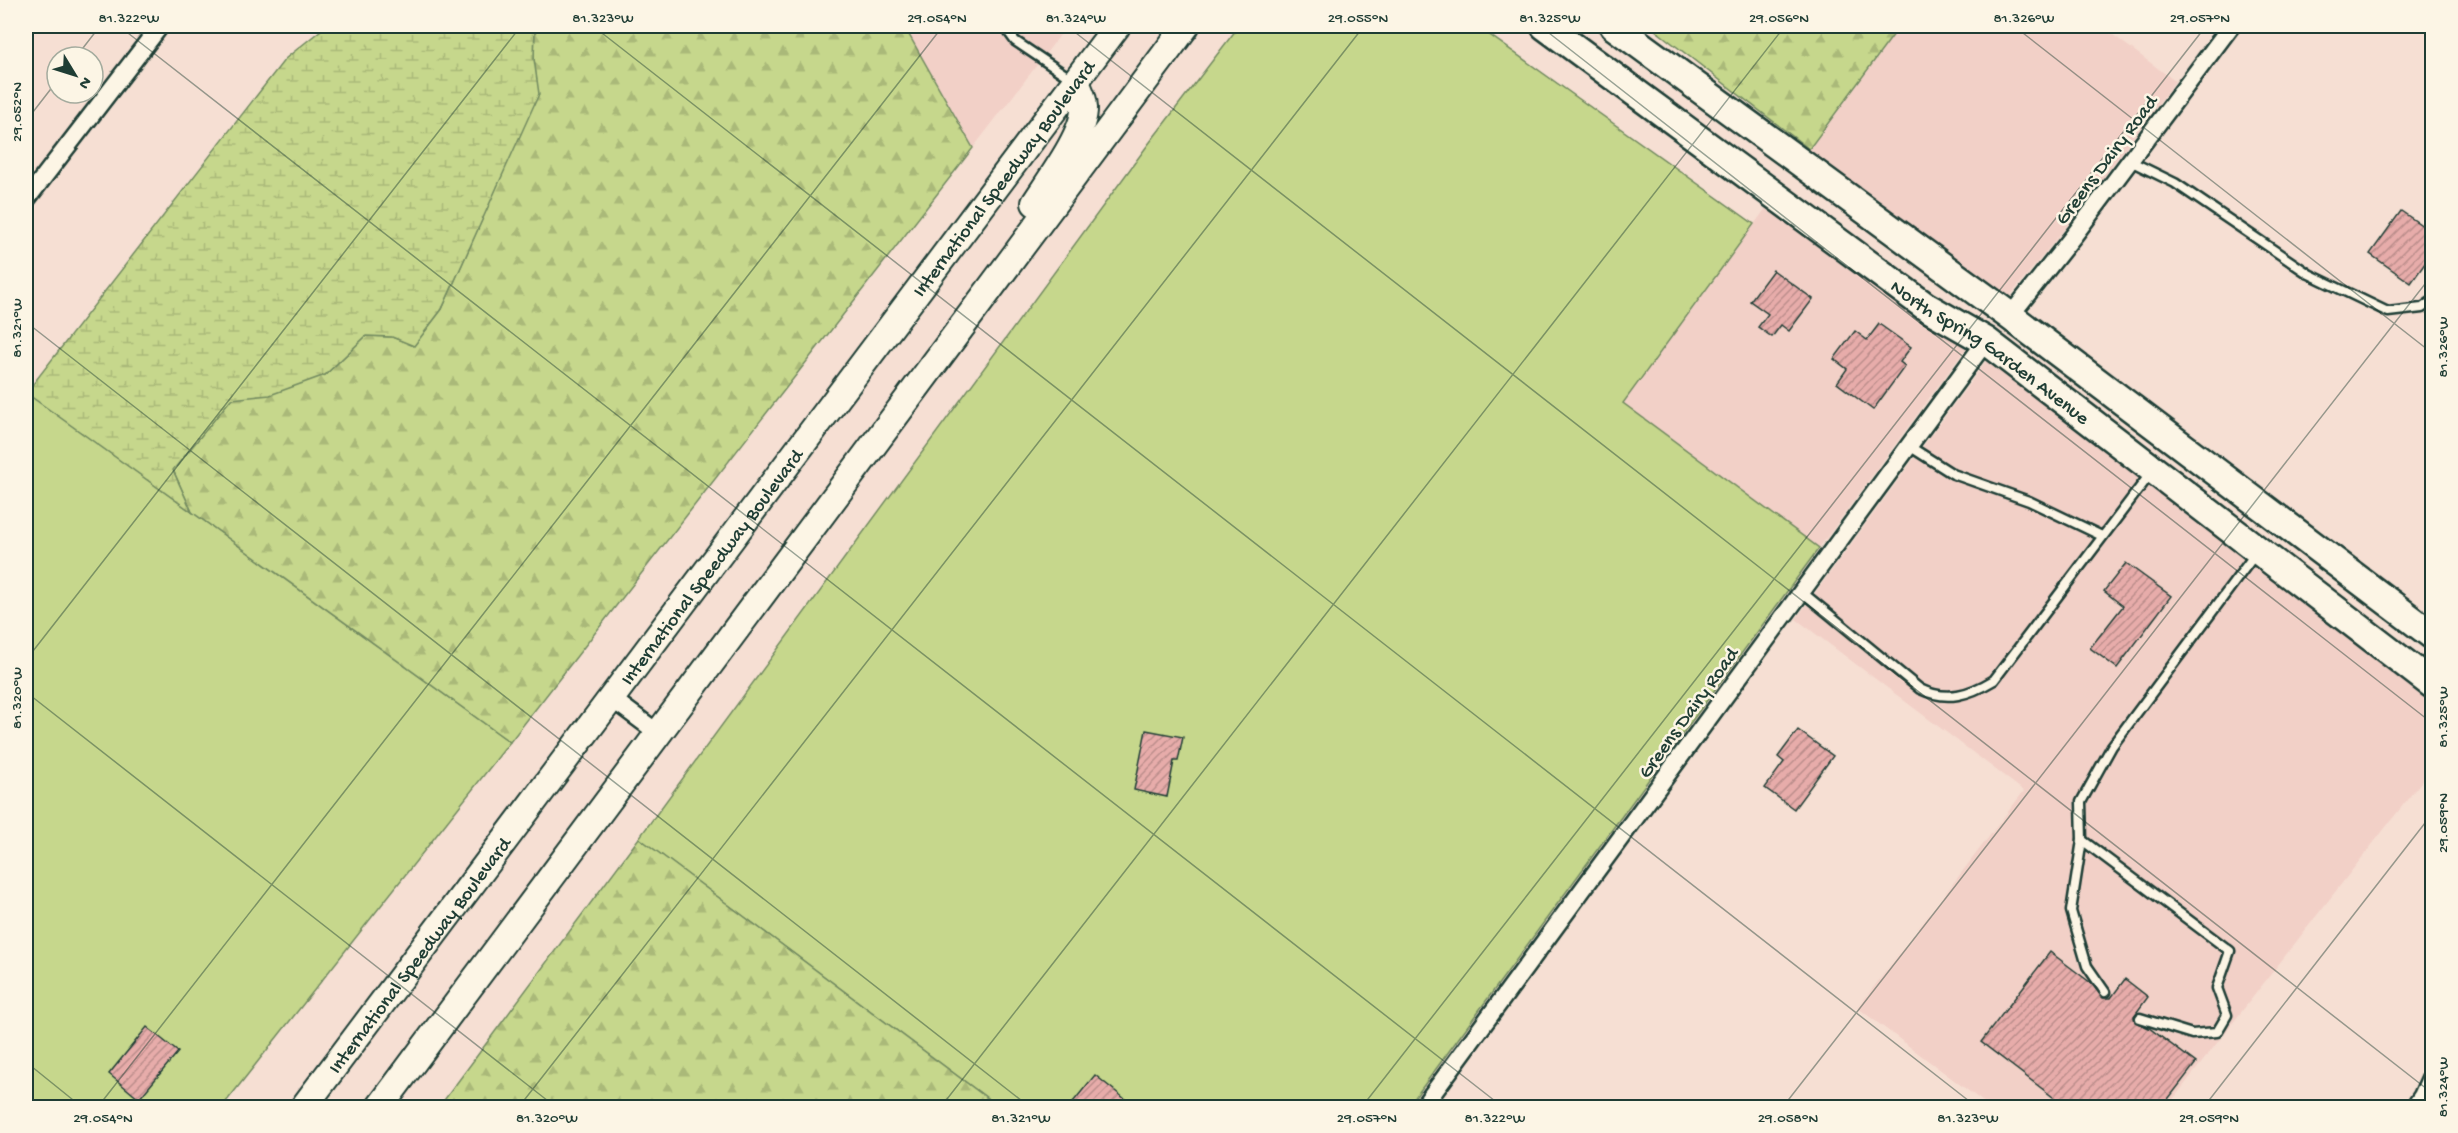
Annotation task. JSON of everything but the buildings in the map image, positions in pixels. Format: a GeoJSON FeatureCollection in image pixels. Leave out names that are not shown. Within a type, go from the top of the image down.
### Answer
{"type":"FeatureCollection","features":[{"type":"Feature","properties":{"kind":"highway","name":"North Spring Garden Avenue"},"geometry":{"type":"LineString","coordinates":[[1545,26],[1925,306],[1986,341],[2433,684]]}},
{"type":"Feature","properties":{"kind":"highway","name":"North Spring Garden Avenue"},"geometry":{"type":"LineString","coordinates":[[1614,26],[2010,316],[2433,635]]}},
{"type":"Feature","properties":{"kind":"highway"},"geometry":{"type":"LineString","coordinates":[[1925,306],[1971,317],[2010,316]]}},
{"type":"Feature","properties":{"kind":"highway"},"geometry":{"type":"LineString","coordinates":[[1986,341],[2002,350],[2020,351],[2073,364]]}},
{"type":"Feature","properties":{"kind":"main road","name":"International Speedway Boulevard"},"geometry":{"type":"LineString","coordinates":[[303,1107],[1117,26]]}},
{"type":"Feature","properties":{"kind":"main road"},"geometry":{"type":"LineString","coordinates":[[379,1107],[1186,26]]}},
{"type":"Feature","properties":{"kind":"main road"},"geometry":{"type":"LineString","coordinates":[[939,356],[1080,131],[1084,109],[1082,93],[1075,81]]}},
{"type":"Feature","properties":{"kind":"street"},"geometry":{"type":"LineString","coordinates":[[26,200],[158,26]]}},
{"type":"Feature","properties":{"kind":"street","name":"Greens Dairy Road"},"geometry":{"type":"LineString","coordinates":[[2010,316],[2231,26]]}},
{"type":"Feature","properties":{"kind":"street","name":"Greens Dairy Road"},"geometry":{"type":"LineString","coordinates":[[1422,1107],[1986,341]]}},
{"type":"Feature","properties":{"kind":"street"},"geometry":{"type":"LineString","coordinates":[[611,698],[658,733]]}},
{"type":"Feature","properties":{"kind":"street"},"geometry":{"type":"LineString","coordinates":[[2414,1107],[2433,1074]]}},
{"type":"Feature","properties":{"kind":"lane"},"geometry":{"type":"LineString","coordinates":[[1004,26],[1015,41],[1075,81]]}},
{"type":"Feature","properties":{"kind":"lane"},"geometry":{"type":"LineString","coordinates":[[2130,161],[2175,183],[2309,274],[2388,312],[2422,308],[2433,301]]}},
{"type":"Feature","properties":{"kind":"lane"},"geometry":{"type":"LineString","coordinates":[[1909,446],[1953,474],[2029,501],[2102,536]]}},
{"type":"Feature","properties":{"kind":"lane"},"geometry":{"type":"LineString","coordinates":[[1802,592],[1920,689],[1933,695],[1953,696],[1977,690],[1994,680],[2153,470]]}},
{"type":"Feature","properties":{"kind":"lane"},"geometry":{"type":"LineString","coordinates":[[2105,992],[2087,966],[2071,911],[2082,840],[2081,802],[2112,746],[2258,550]]}},
{"type":"Feature","properties":{"kind":"lane"},"geometry":{"type":"LineString","coordinates":[[2082,840],[2230,951],[2217,988],[2227,1015],[2217,1032],[2192,1034],[2140,1018]]}},
{"type":"Feature","properties":{"kind":"shaded area"},"geometry":{"type":"Polygon","coordinates":[[[904,26],[1067,26],[973,148],[904,26]]]}},
{"type":"Feature","properties":{"kind":"shaded area"},"geometry":{"type":"Polygon","coordinates":[[[1900,26],[2101,26],[2175,81],[2066,227],[2006,301],[1806,154],[1900,26]]]}},
{"type":"Feature","properties":{"kind":"shaded area"},"geometry":{"type":"Polygon","coordinates":[[[1769,204],[1969,344],[1819,548],[1623,403],[1769,204]]]}},
{"type":"Feature","properties":{"kind":"shaded area"},"geometry":{"type":"Polygon","coordinates":[[[1989,357],[2432,697],[2432,768],[2167,1107],[1990,1107],[1858,1008],[2024,791],[1796,619],[1989,357]]]}},
{"type":"Feature","properties":{"kind":"green space"},"geometry":{"type":"Polygon","coordinates":[[[326,26],[535,26],[534,59],[539,94],[442,309],[414,346],[392,337],[366,336],[325,375],[270,395],[231,399],[173,470],[192,512],[26,393],[285,59],[326,26]]]}},
{"type":"Feature","properties":{"kind":"green space"},"geometry":{"type":"Polygon","coordinates":[[[535,26],[904,26],[973,148],[510,742],[192,512],[173,470],[231,399],[325,375],[366,336],[392,337],[414,345],[442,309],[538,94],[534,59],[535,26]]]}},
{"type":"Feature","properties":{"kind":"green space"},"geometry":{"type":"Polygon","coordinates":[[[1239,26],[1477,26],[1754,224],[1623,403],[1819,548],[1408,1107],[999,1107],[639,838],[1147,146],[1239,26]]]}},
{"type":"Feature","properties":{"kind":"green space"},"geometry":{"type":"Polygon","coordinates":[[[1650,26],[1900,26],[1809,149],[1650,26]]]}},
{"type":"Feature","properties":{"kind":"green space"},"geometry":{"type":"Polygon","coordinates":[[[26,392],[510,742],[222,1107],[26,1107],[26,392]]]}},
{"type":"Feature","properties":{"kind":"green space"},"geometry":{"type":"Polygon","coordinates":[[[639,838],[999,1107],[439,1107],[639,838]]]}}]}
